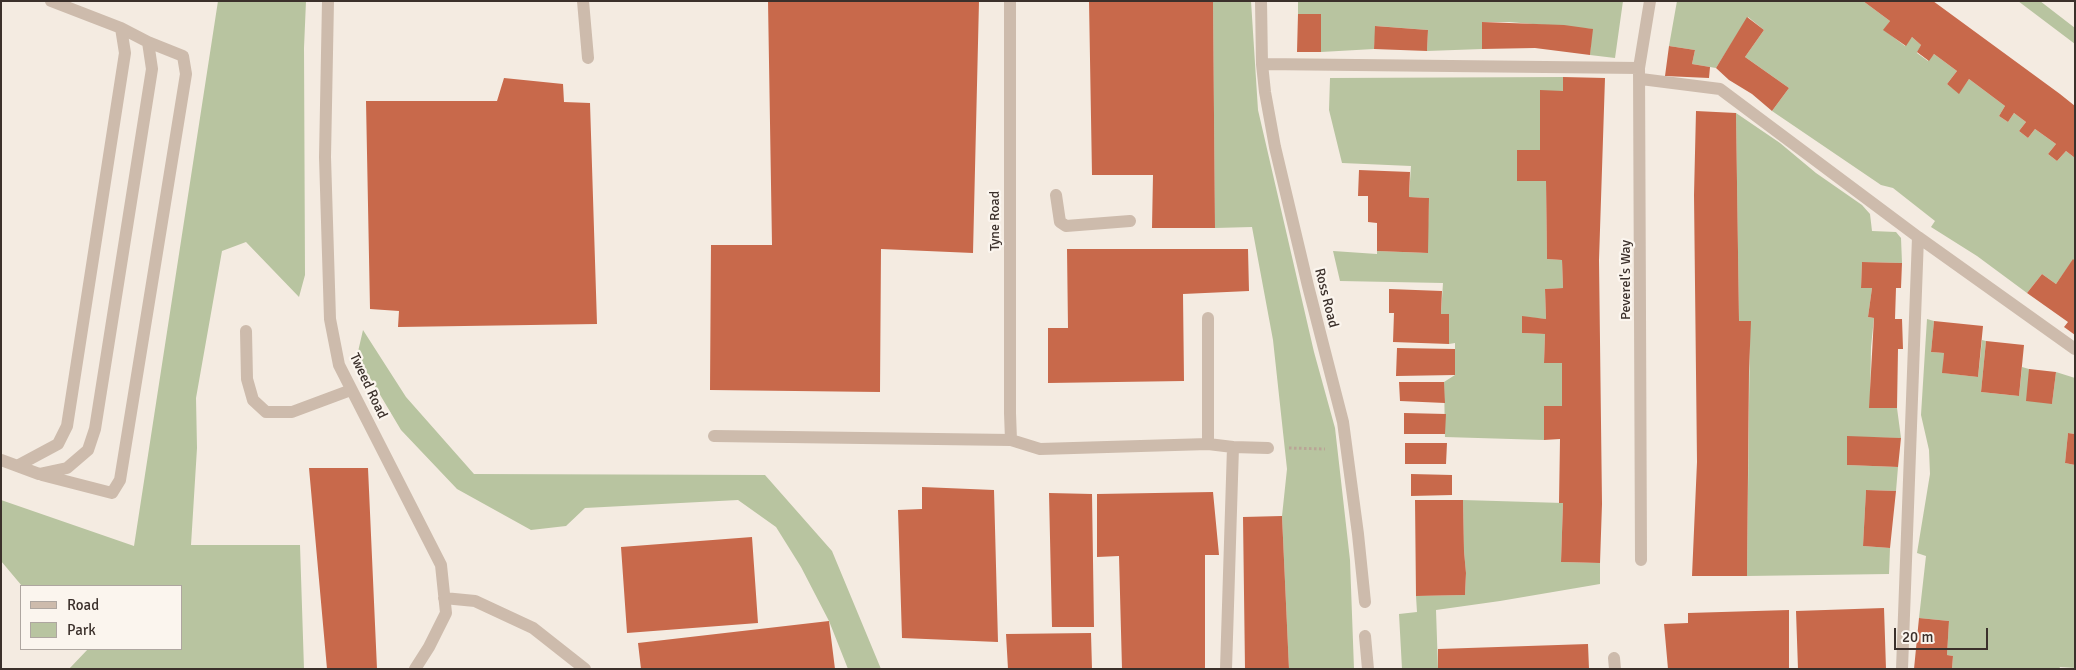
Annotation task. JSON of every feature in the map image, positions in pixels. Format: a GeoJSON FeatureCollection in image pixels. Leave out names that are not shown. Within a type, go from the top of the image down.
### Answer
{"type":"FeatureCollection","features":[{"type":"Feature","properties":{"kind":"street"},"geometry":{"type":"LineString","coordinates":[[1,460],[39,474],[112,493],[120,480],[161,217],[186,74],[183,56],[148,42],[121,28],[51,1]]}},
{"type":"Feature","properties":{"kind":"street","name":"Tweed Road"},"geometry":{"type":"LineString","coordinates":[[328,1],[325,157],[330,319],[338,365],[440,565],[446,613],[429,647],[414,669]]}},
{"type":"Feature","properties":{"kind":"street"},"geometry":{"type":"LineString","coordinates":[[583,1],[588,58]]}},
{"type":"Feature","properties":{"kind":"street","name":"Tyne Road"},"geometry":{"type":"LineString","coordinates":[[1010,1],[1011,440]]}},
{"type":"Feature","properties":{"kind":"street","name":"Ross Road"},"geometry":{"type":"LineString","coordinates":[[1261,1],[1262,64],[1275,147],[1343,422],[1365,602]]}},
{"type":"Feature","properties":{"kind":"street","name":"Peverel's Way"},"geometry":{"type":"LineString","coordinates":[[1641,560],[1640,73],[1650,1]]}},
{"type":"Feature","properties":{"kind":"street"},"geometry":{"type":"LineString","coordinates":[[17,466],[58,444],[67,426],[125,53],[121,28]]}},
{"type":"Feature","properties":{"kind":"street"},"geometry":{"type":"LineString","coordinates":[[39,474],[68,468],[88,450],[95,429],[152,69],[148,42]]}},
{"type":"Feature","properties":{"kind":"street"},"geometry":{"type":"LineString","coordinates":[[1262,64],[1640,73],[1720,89],[1918,237],[2075,349]]}},
{"type":"Feature","properties":{"kind":"street"},"geometry":{"type":"LineString","coordinates":[[1056,195],[1060,222],[1066,226],[1130,221]]}},
{"type":"Feature","properties":{"kind":"street"},"geometry":{"type":"LineString","coordinates":[[1902,669],[1918,237]]}},
{"type":"Feature","properties":{"kind":"street"},"geometry":{"type":"LineString","coordinates":[[1208,318],[1208,444]]}},
{"type":"Feature","properties":{"kind":"street"},"geometry":{"type":"LineString","coordinates":[[246,331],[247,379],[253,400],[266,412],[292,412],[351,390]]}},
{"type":"Feature","properties":{"kind":"street"},"geometry":{"type":"LineString","coordinates":[[714,436],[1011,440],[1040,449],[1208,444],[1268,448]]}},
{"type":"Feature","properties":{"kind":"street"},"geometry":{"type":"LineString","coordinates":[[1226,669],[1233,447]]}},
{"type":"Feature","properties":{"kind":"street"},"geometry":{"type":"LineString","coordinates":[[444,598],[475,601],[533,628],[585,669]]}},
{"type":"Feature","properties":{"kind":"street"},"geometry":{"type":"LineString","coordinates":[[1365,636],[1368,669]]}},
{"type":"Feature","properties":{"kind":"path"},"geometry":{"type":"LineString","coordinates":[[1268,448],[1346,449]]}},
{"type":"Feature","properties":{"kind":"green space"},"geometry":{"type":"Polygon","coordinates":[[[218,1],[306,1],[304,48],[305,275],[299,297],[246,242],[222,251],[196,398],[197,448],[191,545],[300,545],[304,669],[69,669],[87,650],[182,650],[182,585],[21,585],[1,561],[1,500],[134,546],[218,1]]]}},
{"type":"Feature","properties":{"kind":"green space"},"geometry":{"type":"Polygon","coordinates":[[[1213,1],[1251,1],[1258,110],[1314,352],[1335,428],[1350,560],[1354,669],[1289,669],[1282,516],[1287,469],[1273,340],[1252,227],[1215,228],[1213,1]]]}},
{"type":"Feature","properties":{"kind":"green space"},"geometry":{"type":"Polygon","coordinates":[[[1298,1],[1623,1],[1615,58],[1590,55],[1592,29],[1509,22],[1482,22],[1482,49],[1427,51],[1428,30],[1376,26],[1374,49],[1321,52],[1321,14],[1298,14],[1298,1]]]}},
{"type":"Feature","properties":{"kind":"green space"},"geometry":{"type":"Polygon","coordinates":[[[1677,1],[1863,1],[1890,21],[1884,30],[1905,46],[1912,37],[1921,45],[1917,53],[1928,61],[1934,54],[1957,71],[1947,84],[1959,93],[1969,79],[2005,106],[1999,116],[2008,122],[2014,113],[2026,122],[2019,131],[2028,138],[2035,129],[2056,144],[2048,154],[2057,161],[2066,151],[2075,158],[2075,261],[2073,260],[2056,284],[2042,274],[2027,293],[1977,256],[1931,227],[1935,221],[1893,188],[1881,185],[1772,111],[1789,88],[1745,57],[1764,30],[1748,17],[1716,68],[1692,64],[1695,50],[1669,46],[1677,1]]]}},
{"type":"Feature","properties":{"kind":"green space"},"geometry":{"type":"Polygon","coordinates":[[[2018,1],[2040,1],[2075,28],[2075,44],[2018,1]]]}},
{"type":"Feature","properties":{"kind":"green space"},"geometry":{"type":"Polygon","coordinates":[[[1563,77],[1563,91],[1540,91],[1540,150],[1517,150],[1517,181],[1546,181],[1547,259],[1562,260],[1563,288],[1545,289],[1546,319],[1523,317],[1522,333],[1545,334],[1544,363],[1562,363],[1562,406],[1544,406],[1544,440],[1445,437],[1444,382],[1455,375],[1455,343],[1449,344],[1449,315],[1441,314],[1443,283],[1340,281],[1333,251],[1377,254],[1377,251],[1427,253],[1429,198],[1409,197],[1411,166],[1342,163],[1329,110],[1330,78],[1563,77]]]}},
{"type":"Feature","properties":{"kind":"green space"},"geometry":{"type":"Polygon","coordinates":[[[1736,113],[1780,143],[1816,173],[1862,205],[1870,214],[1872,231],[1896,232],[1901,238],[1902,263],[1862,262],[1861,288],[1872,288],[1868,317],[1874,318],[1871,347],[1870,408],[1897,408],[1901,438],[1847,437],[1847,465],[1898,467],[1896,491],[1866,490],[1863,546],[1890,548],[1889,574],[1747,576],[1750,321],[1739,321],[1736,113]]]}},
{"type":"Feature","properties":{"kind":"green space"},"geometry":{"type":"Polygon","coordinates":[[[1927,319],[1934,321],[1931,352],[1944,353],[1943,373],[1978,377],[1982,340],[1986,341],[1981,392],[2019,396],[2022,367],[2029,369],[2052,404],[2056,372],[2075,378],[2075,434],[2068,433],[2065,463],[2075,465],[2075,668],[1952,669],[1953,656],[1947,655],[1949,621],[1919,618],[1926,556],[1917,553],[1930,474],[1929,450],[1921,415],[1927,319]]]}},
{"type":"Feature","properties":{"kind":"green space"},"geometry":{"type":"Polygon","coordinates":[[[363,330],[406,397],[474,474],[765,475],[832,551],[881,669],[848,669],[829,621],[801,567],[776,527],[738,500],[585,508],[566,526],[531,530],[457,489],[401,430],[357,356],[363,330]]]}},
{"type":"Feature","properties":{"kind":"green space"},"geometry":{"type":"Polygon","coordinates":[[[1463,500],[1563,503],[1561,562],[1600,563],[1600,584],[1436,610],[1438,669],[1402,669],[1399,614],[1417,612],[1416,596],[1465,595],[1463,500]]]}},
{"type":"Feature","properties":{"kind":"building"},"geometry":{"type":"Polygon","coordinates":[[[768,1],[979,1],[973,253],[881,249],[880,392],[710,390],[711,245],[772,245],[768,1]]]}},
{"type":"Feature","properties":{"kind":"building"},"geometry":{"type":"Polygon","coordinates":[[[1089,1],[1213,1],[1215,228],[1152,228],[1153,175],[1092,175],[1089,1]]]}},
{"type":"Feature","properties":{"kind":"building"},"geometry":{"type":"Polygon","coordinates":[[[1863,1],[1933,1],[2060,94],[2075,106],[2075,158],[2066,151],[2057,161],[2048,154],[2056,144],[2035,129],[2028,138],[2019,131],[2026,122],[2014,113],[2008,122],[1999,116],[2005,106],[1969,79],[1959,94],[1947,84],[1957,71],[1934,54],[1929,61],[1917,52],[1921,45],[1912,37],[1906,46],[1883,30],[1890,21],[1863,1]]]}},
{"type":"Feature","properties":{"kind":"building"},"geometry":{"type":"Polygon","coordinates":[[[1298,14],[1321,14],[1321,52],[1297,52],[1298,14]]]}},
{"type":"Feature","properties":{"kind":"building"},"geometry":{"type":"Polygon","coordinates":[[[1747,17],[1764,30],[1745,57],[1789,88],[1772,111],[1752,94],[1729,80],[1716,68],[1747,17]]]}},
{"type":"Feature","properties":{"kind":"building"},"geometry":{"type":"Polygon","coordinates":[[[1482,22],[1564,25],[1593,29],[1590,55],[1535,48],[1482,49],[1482,22]]]}},
{"type":"Feature","properties":{"kind":"building"},"geometry":{"type":"Polygon","coordinates":[[[1375,26],[1428,30],[1427,51],[1374,49],[1375,26]]]}},
{"type":"Feature","properties":{"kind":"building"},"geometry":{"type":"Polygon","coordinates":[[[1669,46],[1695,50],[1692,64],[1710,67],[1709,78],[1665,76],[1669,46]]]}},
{"type":"Feature","properties":{"kind":"building"},"geometry":{"type":"Polygon","coordinates":[[[1563,77],[1605,78],[1599,260],[1602,504],[1600,563],[1561,562],[1563,503],[1559,503],[1560,439],[1544,440],[1544,406],[1562,406],[1562,363],[1544,363],[1545,334],[1522,333],[1522,316],[1546,319],[1545,289],[1563,288],[1562,260],[1547,259],[1546,181],[1517,181],[1517,150],[1540,150],[1540,90],[1563,91],[1563,77]]]}},
{"type":"Feature","properties":{"kind":"building"},"geometry":{"type":"Polygon","coordinates":[[[504,78],[563,84],[564,102],[590,103],[597,324],[398,327],[399,311],[370,309],[366,101],[497,101],[504,78]]]}},
{"type":"Feature","properties":{"kind":"building"},"geometry":{"type":"Polygon","coordinates":[[[1696,111],[1736,113],[1739,321],[1751,321],[1747,576],[1692,576],[1697,462],[1694,195],[1696,111]]]}},
{"type":"Feature","properties":{"kind":"building"},"geometry":{"type":"Polygon","coordinates":[[[1359,170],[1410,172],[1409,197],[1429,198],[1428,253],[1377,251],[1377,223],[1368,222],[1368,196],[1358,196],[1359,170]]]}},
{"type":"Feature","properties":{"kind":"building"},"geometry":{"type":"Polygon","coordinates":[[[1067,249],[1248,249],[1249,291],[1183,294],[1184,381],[1048,383],[1048,328],[1068,328],[1067,249]]]}},
{"type":"Feature","properties":{"kind":"building"},"geometry":{"type":"Polygon","coordinates":[[[2073,259],[2075,261],[2075,335],[2064,327],[2068,322],[2027,293],[2042,274],[2056,284],[2073,259]]]}},
{"type":"Feature","properties":{"kind":"building"},"geometry":{"type":"Polygon","coordinates":[[[1862,262],[1902,263],[1901,288],[1896,288],[1895,319],[1902,319],[1903,349],[1898,349],[1897,408],[1869,408],[1874,318],[1868,317],[1872,288],[1861,288],[1862,262]]]}},
{"type":"Feature","properties":{"kind":"building"},"geometry":{"type":"Polygon","coordinates":[[[1389,289],[1442,291],[1441,314],[1449,314],[1449,344],[1393,342],[1394,313],[1389,313],[1389,289]]]}},
{"type":"Feature","properties":{"kind":"building"},"geometry":{"type":"Polygon","coordinates":[[[1934,321],[1983,326],[1978,377],[1942,373],[1944,353],[1931,352],[1934,321]]]}},
{"type":"Feature","properties":{"kind":"building"},"geometry":{"type":"Polygon","coordinates":[[[1986,341],[2024,345],[2019,396],[1981,392],[1986,341]]]}},
{"type":"Feature","properties":{"kind":"building"},"geometry":{"type":"Polygon","coordinates":[[[1397,348],[1455,349],[1455,375],[1396,376],[1397,348]]]}},
{"type":"Feature","properties":{"kind":"building"},"geometry":{"type":"Polygon","coordinates":[[[2029,369],[2056,372],[2052,404],[2026,401],[2029,369]]]}},
{"type":"Feature","properties":{"kind":"building"},"geometry":{"type":"Polygon","coordinates":[[[1399,382],[1444,382],[1445,403],[1400,401],[1399,382]]]}},
{"type":"Feature","properties":{"kind":"building"},"geometry":{"type":"Polygon","coordinates":[[[1404,413],[1446,414],[1445,434],[1404,434],[1404,413]]]}},
{"type":"Feature","properties":{"kind":"building"},"geometry":{"type":"Polygon","coordinates":[[[2068,433],[2075,434],[2075,465],[2065,463],[2068,433]]]}},
{"type":"Feature","properties":{"kind":"building"},"geometry":{"type":"Polygon","coordinates":[[[1847,436],[1901,438],[1898,467],[1847,465],[1847,436]]]}},
{"type":"Feature","properties":{"kind":"building"},"geometry":{"type":"Polygon","coordinates":[[[1405,443],[1447,443],[1446,464],[1405,464],[1405,443]]]}},
{"type":"Feature","properties":{"kind":"building"},"geometry":{"type":"Polygon","coordinates":[[[309,468],[368,468],[377,669],[327,669],[309,468]]]}},
{"type":"Feature","properties":{"kind":"building"},"geometry":{"type":"Polygon","coordinates":[[[1411,474],[1452,475],[1452,495],[1411,496],[1411,474]]]}},
{"type":"Feature","properties":{"kind":"building"},"geometry":{"type":"Polygon","coordinates":[[[922,487],[994,490],[998,642],[902,638],[898,510],[922,509],[922,487]]]}},
{"type":"Feature","properties":{"kind":"building"},"geometry":{"type":"Polygon","coordinates":[[[1866,490],[1896,491],[1890,548],[1863,546],[1866,490]]]}},
{"type":"Feature","properties":{"kind":"building"},"geometry":{"type":"Polygon","coordinates":[[[1213,492],[1219,555],[1205,555],[1205,669],[1122,669],[1119,556],[1097,557],[1097,494],[1213,492]]]}},
{"type":"Feature","properties":{"kind":"building"},"geometry":{"type":"Polygon","coordinates":[[[1049,493],[1092,494],[1094,627],[1052,627],[1049,493]]]}},
{"type":"Feature","properties":{"kind":"building"},"geometry":{"type":"Polygon","coordinates":[[[1415,500],[1463,500],[1465,595],[1416,596],[1415,500]]]}},
{"type":"Feature","properties":{"kind":"building"},"geometry":{"type":"Polygon","coordinates":[[[1282,516],[1289,669],[1245,669],[1243,517],[1282,516]]]}},
{"type":"Feature","properties":{"kind":"building"},"geometry":{"type":"Polygon","coordinates":[[[752,537],[758,623],[627,633],[621,547],[752,537]]]}},
{"type":"Feature","properties":{"kind":"building"},"geometry":{"type":"Polygon","coordinates":[[[1884,608],[1886,669],[1798,669],[1796,611],[1884,608]]]}},
{"type":"Feature","properties":{"kind":"building"},"geometry":{"type":"Polygon","coordinates":[[[1789,610],[1789,669],[1668,669],[1664,624],[1688,623],[1688,613],[1789,610]]]}},
{"type":"Feature","properties":{"kind":"building"},"geometry":{"type":"Polygon","coordinates":[[[1919,618],[1949,621],[1947,655],[1953,656],[1952,669],[1914,669],[1919,618]]]}},
{"type":"Feature","properties":{"kind":"building"},"geometry":{"type":"Polygon","coordinates":[[[829,621],[835,669],[641,669],[638,643],[829,621]]]}},
{"type":"Feature","properties":{"kind":"building"},"geometry":{"type":"Polygon","coordinates":[[[1091,633],[1092,669],[1008,669],[1006,634],[1091,633]]]}},
{"type":"Feature","properties":{"kind":"building"},"geometry":{"type":"Polygon","coordinates":[[[1588,644],[1589,669],[1438,669],[1438,649],[1588,644]]]}}]}
